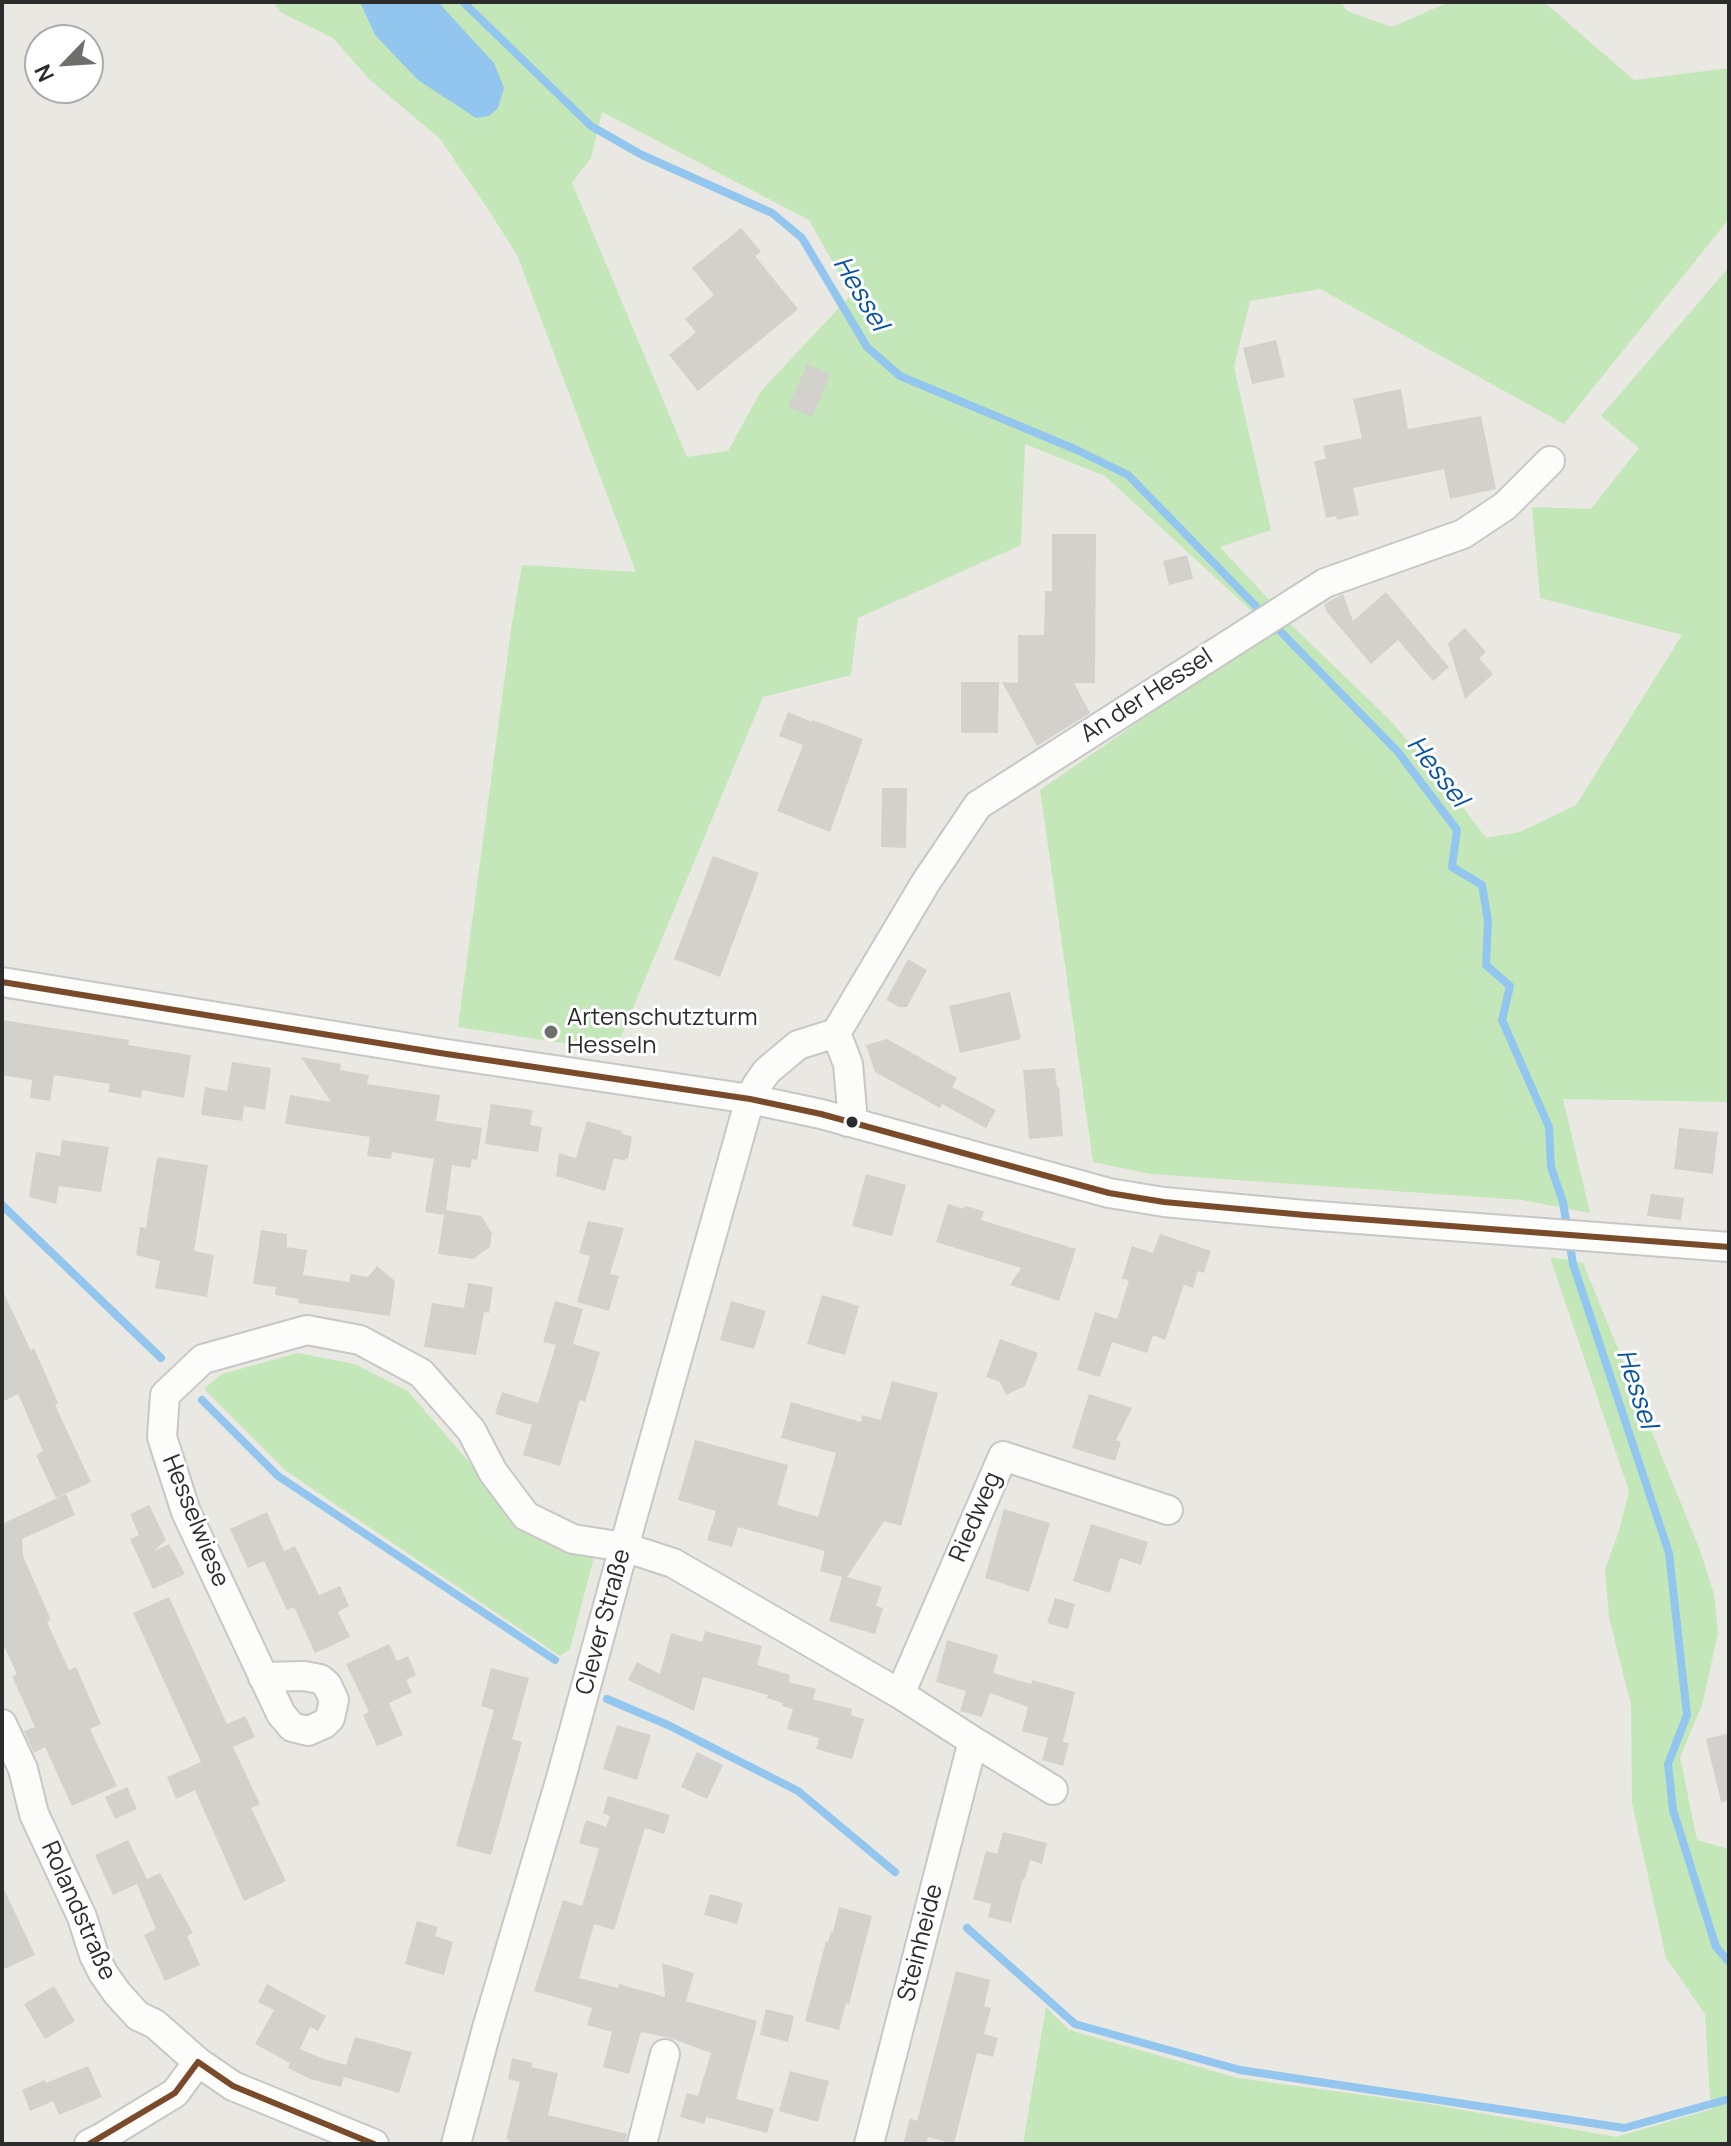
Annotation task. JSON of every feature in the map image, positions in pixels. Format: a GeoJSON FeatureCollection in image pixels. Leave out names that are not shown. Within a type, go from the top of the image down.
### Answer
{"type":"FeatureCollection","features":[{"type":"Feature","properties":{"kind":"street","name":"An der Hessel"},"geometry":{"type":"LineString","coordinates":[[836,1033],[926,882],[978,805],[1325,583],[1463,534],[1505,506],[1550,461]]}},
{"type":"Feature","properties":{"kind":"street"},"geometry":{"type":"LineString","coordinates":[[2,982],[440,1053],[750,1099],[848,1122],[1095,1189],[1164,1202],[1729,1247]]}},
{"type":"Feature","properties":{"kind":"street"},"geometry":{"type":"LineString","coordinates":[[750,1099],[767,1071],[798,1045],[836,1033],[848,1064],[852,1110],[848,1122]]}},
{"type":"Feature","properties":{"kind":"street","name":"Clever Straße"},"geometry":{"type":"LineString","coordinates":[[456,2144],[750,1099]]}},
{"type":"Feature","properties":{"kind":"street","name":"Hesselwiese"},"geometry":{"type":"LineString","coordinates":[[263,1677],[186,1512],[162,1437],[165,1395],[203,1359],[307,1330],[360,1340],[421,1373],[471,1430],[493,1472],[526,1516],[573,1539],[624,1547]]}},
{"type":"Feature","properties":{"kind":"street","name":"Riedweg"},"geometry":{"type":"LineString","coordinates":[[900,1694],[1003,1456],[1168,1510]]}},
{"type":"Feature","properties":{"kind":"street"},"geometry":{"type":"LineString","coordinates":[[624,1547],[673,1563],[900,1694],[1053,1790]]}},
{"type":"Feature","properties":{"kind":"street","name":"Rolandstraße"},"geometry":{"type":"LineString","coordinates":[[2,1724],[23,1769],[34,1814],[82,1917],[94,1955],[117,1993],[138,2016],[155,2024],[198,2062],[233,2086],[374,2144]]}},
{"type":"Feature","properties":{"kind":"street","name":"Steinheide"},"geometry":{"type":"LineString","coordinates":[[869,2144],[973,1741]]}},
{"type":"Feature","properties":{"kind":"street"},"geometry":{"type":"LineString","coordinates":[[642,2144],[665,2054]]}},
{"type":"Feature","properties":{"kind":"street"},"geometry":{"type":"LineString","coordinates":[[89,2144],[175,2093],[198,2062]]}},
{"type":"Feature","properties":{"kind":"green space"},"geometry":{"type":"Polygon","coordinates":[[[274,2],[1341,2],[1347,11],[1392,27],[1449,2],[1544,2],[1634,80],[1729,68],[1729,219],[1564,424],[1320,289],[1250,301],[1234,367],[1271,530],[1220,547],[1274,605],[1258,617],[1105,476],[1025,444],[1021,545],[858,618],[851,675],[763,697],[615,1051],[458,1027],[522,565],[636,572],[517,255],[488,209],[440,139],[368,78],[333,38],[280,12],[274,2]],[[602,112],[591,158],[572,183],[687,457],[728,451],[761,391],[851,295],[809,220],[602,112]]]}},
{"type":"Feature","properties":{"kind":"green space"},"geometry":{"type":"Polygon","coordinates":[[[1729,267],[1729,1102],[1563,1099],[1590,1213],[1522,1200],[1151,1174],[1093,1162],[1040,790],[1286,620],[1388,718],[1443,781],[1486,838],[1520,832],[1576,805],[1682,635],[1540,598],[1532,507],[1591,509],[1639,448],[1601,416],[1729,267]]]}},
{"type":"Feature","properties":{"kind":"green space"},"geometry":{"type":"Polygon","coordinates":[[[1550,1257],[1583,1263],[1700,1550],[1714,1594],[1718,1633],[1702,1705],[1680,1757],[1697,1840],[1729,1849],[1729,2144],[1023,2144],[1046,2007],[1069,2030],[1238,2078],[1429,2104],[1616,2137],[1712,2109],[1705,2014],[1666,1958],[1632,1803],[1631,1705],[1609,1617],[1605,1569],[1629,1491],[1550,1257]]]}},
{"type":"Feature","properties":{"kind":"green space"},"geometry":{"type":"Polygon","coordinates":[[[298,1353],[355,1364],[408,1391],[481,1476],[544,1535],[594,1557],[570,1649],[560,1656],[286,1471],[204,1389],[222,1374],[298,1353]]]}},
{"type":"Feature","properties":{"kind":"water"},"geometry":{"type":"Polygon","coordinates":[[[360,2],[438,2],[494,63],[504,88],[498,108],[489,116],[476,118],[418,80],[375,35],[360,2]]]}},
{"type":"Feature","properties":{"kind":"building"},"geometry":{"type":"Polygon","coordinates":[[[741,228],[761,252],[755,256],[798,309],[698,391],[669,355],[696,332],[685,319],[714,295],[692,268],[741,228]]]}},
{"type":"Feature","properties":{"kind":"building"},"geometry":{"type":"Polygon","coordinates":[[[1276,340],[1285,377],[1252,384],[1243,348],[1276,340]]]}},
{"type":"Feature","properties":{"kind":"building"},"geometry":{"type":"Polygon","coordinates":[[[807,364],[831,374],[812,417],[788,407],[807,364]]]}},
{"type":"Feature","properties":{"kind":"building"},"geometry":{"type":"Polygon","coordinates":[[[1401,389],[1408,429],[1481,416],[1496,489],[1450,499],[1444,469],[1353,488],[1359,515],[1337,520],[1336,516],[1326,518],[1314,461],[1326,459],[1323,446],[1362,438],[1353,399],[1401,389]]]}},
{"type":"Feature","properties":{"kind":"building"},"geometry":{"type":"Polygon","coordinates":[[[1052,534],[1096,534],[1095,683],[1074,683],[1090,713],[1037,746],[1002,682],[1018,683],[1018,635],[1044,635],[1045,591],[1052,591],[1052,534]]]}},
{"type":"Feature","properties":{"kind":"building"},"geometry":{"type":"Polygon","coordinates":[[[1187,555],[1193,579],[1169,585],[1163,561],[1187,555]]]}},
{"type":"Feature","properties":{"kind":"building"},"geometry":{"type":"Polygon","coordinates":[[[1386,592],[1449,667],[1433,681],[1398,640],[1371,664],[1327,612],[1324,604],[1343,594],[1353,621],[1386,592]]]}},
{"type":"Feature","properties":{"kind":"building"},"geometry":{"type":"Polygon","coordinates":[[[1465,628],[1486,652],[1479,658],[1493,674],[1465,699],[1448,643],[1465,628]]]}},
{"type":"Feature","properties":{"kind":"building"},"geometry":{"type":"Polygon","coordinates":[[[961,682],[999,682],[998,733],[961,733],[961,682]]]}},
{"type":"Feature","properties":{"kind":"building"},"geometry":{"type":"Polygon","coordinates":[[[788,712],[863,739],[830,832],[777,811],[803,745],[779,736],[788,712]]]}},
{"type":"Feature","properties":{"kind":"building"},"geometry":{"type":"Polygon","coordinates":[[[882,788],[907,788],[906,848],[881,847],[882,788]]]}},
{"type":"Feature","properties":{"kind":"building"},"geometry":{"type":"Polygon","coordinates":[[[713,856],[759,873],[720,977],[674,959],[713,856]]]}},
{"type":"Feature","properties":{"kind":"building"},"geometry":{"type":"Polygon","coordinates":[[[908,959],[927,970],[907,1007],[899,1007],[886,1000],[908,959]]]}},
{"type":"Feature","properties":{"kind":"building"},"geometry":{"type":"Polygon","coordinates":[[[1010,992],[1021,1039],[960,1053],[949,1006],[1010,992]]]}},
{"type":"Feature","properties":{"kind":"building"},"geometry":{"type":"Polygon","coordinates":[[[2,1020],[129,1040],[128,1045],[191,1055],[184,1098],[142,1090],[141,1098],[108,1092],[110,1084],[54,1075],[50,1101],[30,1098],[32,1080],[2,1075],[2,1020]]]}},
{"type":"Feature","properties":{"kind":"building"},"geometry":{"type":"Polygon","coordinates":[[[887,1039],[957,1078],[952,1087],[996,1110],[986,1128],[942,1104],[940,1108],[875,1072],[866,1045],[887,1039]]]}},
{"type":"Feature","properties":{"kind":"building"},"geometry":{"type":"Polygon","coordinates":[[[301,1057],[341,1064],[340,1070],[369,1075],[367,1084],[440,1095],[436,1121],[482,1128],[477,1160],[472,1159],[470,1168],[452,1165],[446,1210],[481,1216],[492,1233],[490,1247],[473,1259],[438,1254],[444,1215],[425,1212],[434,1159],[392,1152],[391,1159],[367,1156],[370,1137],[285,1124],[290,1095],[331,1102],[301,1057]]]}},
{"type":"Feature","properties":{"kind":"building"},"geometry":{"type":"Polygon","coordinates":[[[232,1062],[271,1068],[265,1110],[244,1106],[242,1121],[201,1115],[205,1087],[227,1091],[232,1062]]]}},
{"type":"Feature","properties":{"kind":"building"},"geometry":{"type":"Polygon","coordinates":[[[1055,1068],[1063,1136],[1029,1139],[1023,1070],[1055,1068]]]}},
{"type":"Feature","properties":{"kind":"building"},"geometry":{"type":"Polygon","coordinates":[[[491,1104],[533,1110],[530,1125],[542,1127],[538,1152],[485,1144],[491,1104]]]}},
{"type":"Feature","properties":{"kind":"building"},"geometry":{"type":"Polygon","coordinates":[[[587,1121],[632,1137],[628,1159],[614,1158],[605,1191],[556,1176],[559,1153],[576,1158],[587,1121]]]}},
{"type":"Feature","properties":{"kind":"building"},"geometry":{"type":"Polygon","coordinates":[[[1679,1128],[1718,1132],[1713,1174],[1674,1169],[1679,1128]]]}},
{"type":"Feature","properties":{"kind":"building"},"geometry":{"type":"Polygon","coordinates":[[[62,1140],[109,1147],[101,1192],[59,1186],[56,1204],[29,1197],[36,1152],[60,1156],[62,1140]]]}},
{"type":"Feature","properties":{"kind":"building"},"geometry":{"type":"Polygon","coordinates":[[[157,1157],[208,1165],[194,1251],[214,1255],[207,1297],[155,1288],[160,1261],[136,1255],[140,1227],[146,1228],[157,1157]]]}},
{"type":"Feature","properties":{"kind":"building"},"geometry":{"type":"Polygon","coordinates":[[[866,1174],[906,1185],[892,1236],[852,1226],[866,1174]]]}},
{"type":"Feature","properties":{"kind":"building"},"geometry":{"type":"Polygon","coordinates":[[[1651,1194],[1684,1198],[1681,1220],[1647,1216],[1651,1194]]]}},
{"type":"Feature","properties":{"kind":"building"},"geometry":{"type":"Polygon","coordinates":[[[948,1204],[984,1211],[981,1220],[1076,1249],[1059,1301],[1010,1285],[1021,1268],[936,1242],[948,1204]]]}},
{"type":"Feature","properties":{"kind":"building"},"geometry":{"type":"Polygon","coordinates":[[[588,1221],[624,1228],[610,1274],[619,1276],[609,1311],[577,1302],[590,1256],[579,1253],[588,1221]]]}},
{"type":"Feature","properties":{"kind":"building"},"geometry":{"type":"Polygon","coordinates":[[[261,1230],[287,1234],[287,1247],[307,1250],[303,1275],[349,1282],[351,1274],[368,1277],[377,1266],[395,1281],[390,1316],[298,1303],[299,1299],[275,1295],[276,1287],[253,1284],[261,1230]]]}},
{"type":"Feature","properties":{"kind":"building"},"geometry":{"type":"Polygon","coordinates":[[[1160,1234],[1211,1251],[1204,1273],[1198,1271],[1193,1288],[1184,1285],[1165,1340],[1153,1335],[1147,1353],[1112,1342],[1100,1377],[1077,1370],[1095,1312],[1117,1319],[1129,1281],[1122,1278],[1132,1246],[1153,1253],[1160,1234]]]}},
{"type":"Feature","properties":{"kind":"building"},"geometry":{"type":"Polygon","coordinates":[[[468,1283],[493,1287],[489,1313],[484,1312],[476,1355],[424,1347],[432,1303],[464,1308],[468,1283]]]}},
{"type":"Feature","properties":{"kind":"building"},"geometry":{"type":"Polygon","coordinates":[[[2,1289],[31,1351],[34,1348],[58,1403],[55,1405],[91,1482],[56,1498],[36,1455],[43,1451],[18,1394],[2,1402],[2,1289]]]}},
{"type":"Feature","properties":{"kind":"building"},"geometry":{"type":"Polygon","coordinates":[[[822,1295],[859,1306],[845,1355],[807,1344],[822,1295]]]}},
{"type":"Feature","properties":{"kind":"building"},"geometry":{"type":"Polygon","coordinates":[[[555,1301],[583,1309],[573,1344],[600,1352],[585,1402],[580,1400],[560,1466],[523,1455],[532,1425],[495,1414],[502,1392],[538,1403],[556,1345],[543,1342],[555,1301]]]}},
{"type":"Feature","properties":{"kind":"building"},"geometry":{"type":"Polygon","coordinates":[[[731,1301],[766,1311],[754,1349],[720,1340],[731,1301]]]}},
{"type":"Feature","properties":{"kind":"building"},"geometry":{"type":"Polygon","coordinates":[[[1000,1339],[1038,1353],[1025,1386],[1006,1395],[1000,1382],[986,1377],[1000,1339]]]}},
{"type":"Feature","properties":{"kind":"building"},"geometry":{"type":"Polygon","coordinates":[[[892,1381],[938,1393],[901,1526],[884,1521],[847,1577],[882,1587],[876,1606],[883,1608],[875,1634],[829,1621],[842,1577],[820,1571],[825,1551],[738,1527],[732,1547],[707,1540],[716,1511],[678,1500],[695,1440],[788,1465],[777,1505],[818,1517],[836,1453],[781,1438],[791,1402],[861,1422],[862,1415],[881,1420],[892,1381]]]}},
{"type":"Feature","properties":{"kind":"building"},"geometry":{"type":"Polygon","coordinates":[[[1089,1394],[1132,1408],[1116,1440],[1121,1442],[1115,1461],[1072,1448],[1089,1394]]]}},
{"type":"Feature","properties":{"kind":"building"},"geometry":{"type":"Polygon","coordinates":[[[66,1494],[75,1515],[22,1539],[23,1556],[51,1620],[47,1622],[69,1670],[76,1667],[101,1724],[90,1729],[117,1786],[72,1806],[45,1747],[34,1753],[24,1731],[35,1727],[12,1676],[17,1674],[2,1642],[2,1524],[66,1494]]]}},
{"type":"Feature","properties":{"kind":"building"},"geometry":{"type":"Polygon","coordinates":[[[149,1505],[166,1540],[154,1551],[169,1544],[185,1574],[153,1589],[130,1539],[139,1535],[130,1514],[149,1505]]]}},
{"type":"Feature","properties":{"kind":"building"},"geometry":{"type":"Polygon","coordinates":[[[1004,1509],[1050,1523],[1029,1592],[985,1578],[1004,1509]]]}},
{"type":"Feature","properties":{"kind":"building"},"geometry":{"type":"Polygon","coordinates":[[[267,1512],[284,1551],[295,1546],[319,1595],[340,1586],[349,1606],[338,1612],[350,1637],[315,1653],[294,1607],[287,1610],[264,1561],[248,1568],[230,1529],[267,1512]]]}},
{"type":"Feature","properties":{"kind":"building"},"geometry":{"type":"Polygon","coordinates":[[[1091,1524],[1148,1542],[1141,1565],[1120,1558],[1110,1593],[1073,1581],[1091,1524]]]}},
{"type":"Feature","properties":{"kind":"building"},"geometry":{"type":"Polygon","coordinates":[[[169,1597],[227,1724],[245,1716],[255,1737],[233,1747],[260,1804],[251,1808],[286,1881],[244,1901],[195,1790],[176,1799],[167,1777],[201,1762],[133,1613],[169,1597]]]}},
{"type":"Feature","properties":{"kind":"building"},"geometry":{"type":"Polygon","coordinates":[[[1055,1598],[1075,1604],[1068,1629],[1047,1623],[1055,1598]]]}},
{"type":"Feature","properties":{"kind":"building"},"geometry":{"type":"Polygon","coordinates":[[[705,1631],[762,1646],[757,1665],[790,1675],[789,1682],[816,1689],[813,1699],[852,1709],[851,1715],[864,1719],[852,1759],[816,1749],[819,1738],[787,1729],[793,1709],[767,1698],[768,1695],[703,1677],[694,1711],[628,1680],[637,1662],[660,1674],[671,1633],[702,1642],[705,1631]]]}},
{"type":"Feature","properties":{"kind":"building"},"geometry":{"type":"Polygon","coordinates":[[[947,1640],[998,1655],[993,1673],[1075,1692],[1063,1742],[1069,1743],[1063,1766],[1042,1760],[1048,1738],[1022,1731],[1028,1707],[990,1693],[982,1717],[960,1711],[966,1691],[936,1682],[947,1640]]]}},
{"type":"Feature","properties":{"kind":"building"},"geometry":{"type":"Polygon","coordinates":[[[389,1644],[397,1661],[408,1656],[416,1675],[406,1680],[412,1692],[389,1703],[403,1735],[377,1746],[363,1715],[369,1712],[346,1664],[389,1644]]]}},
{"type":"Feature","properties":{"kind":"building"},"geometry":{"type":"Polygon","coordinates":[[[491,1668],[529,1678],[512,1739],[522,1742],[491,1855],[456,1846],[494,1710],[481,1706],[491,1668]]]}},
{"type":"Feature","properties":{"kind":"building"},"geometry":{"type":"Polygon","coordinates":[[[617,1725],[651,1735],[637,1780],[603,1769],[617,1725]]]}},
{"type":"Feature","properties":{"kind":"building"},"geometry":{"type":"Polygon","coordinates":[[[1729,1733],[1729,1801],[1721,1802],[1706,1739],[1729,1733]]]}},
{"type":"Feature","properties":{"kind":"building"},"geometry":{"type":"Polygon","coordinates":[[[697,1752],[723,1765],[707,1799],[681,1787],[697,1752]]]}},
{"type":"Feature","properties":{"kind":"building"},"geometry":{"type":"Polygon","coordinates":[[[127,1787],[137,1809],[115,1819],[105,1797],[127,1787]]]}},
{"type":"Feature","properties":{"kind":"building"},"geometry":{"type":"Polygon","coordinates":[[[608,1796],[670,1815],[664,1834],[645,1828],[614,1930],[594,1924],[579,1978],[618,1988],[619,1984],[665,1997],[662,1963],[694,1973],[686,2001],[757,2021],[736,2099],[774,2109],[767,2133],[706,2117],[704,2124],[680,2117],[687,2093],[698,2096],[711,2053],[670,2038],[641,2032],[629,2074],[603,2067],[612,2032],[587,2025],[592,2008],[534,1991],[563,1900],[582,1906],[599,1849],[579,1843],[586,1820],[606,1827],[610,1816],[603,1813],[608,1796]]]}},
{"type":"Feature","properties":{"kind":"building"},"geometry":{"type":"Polygon","coordinates":[[[1003,1832],[1047,1843],[1042,1864],[1030,1860],[1011,1923],[988,1917],[991,1904],[973,1899],[986,1851],[997,1854],[1003,1832]]]}},
{"type":"Feature","properties":{"kind":"building"},"geometry":{"type":"Polygon","coordinates":[[[128,1840],[147,1879],[160,1873],[193,1933],[187,1936],[200,1965],[165,1981],[144,1935],[156,1929],[137,1884],[113,1895],[95,1855],[128,1840]]]}},
{"type":"Feature","properties":{"kind":"building"},"geometry":{"type":"Polygon","coordinates":[[[2,1885],[35,1955],[2,1970],[2,1885]]]}},
{"type":"Feature","properties":{"kind":"building"},"geometry":{"type":"Polygon","coordinates":[[[710,1894],[743,1903],[737,1924],[704,1915],[710,1894]]]}},
{"type":"Feature","properties":{"kind":"building"},"geometry":{"type":"Polygon","coordinates":[[[839,1907],[872,1916],[839,2030],[805,2021],[826,1941],[833,1932],[839,1907]]]}},
{"type":"Feature","properties":{"kind":"building"},"geometry":{"type":"Polygon","coordinates":[[[417,1921],[438,1927],[435,1936],[453,1942],[444,1975],[405,1964],[417,1921]]]}},
{"type":"Feature","properties":{"kind":"building"},"geometry":{"type":"Polygon","coordinates":[[[956,1971],[990,1980],[984,2006],[991,2008],[984,2034],[998,2038],[993,2057],[977,2053],[954,2144],[928,2137],[926,2144],[903,2144],[910,2118],[917,2121],[956,1971]]]}},
{"type":"Feature","properties":{"kind":"building"},"geometry":{"type":"Polygon","coordinates":[[[267,1984],[326,2016],[318,2031],[310,2027],[300,2049],[346,2065],[355,2037],[412,2052],[399,2093],[344,2077],[341,2087],[310,2079],[288,2068],[290,2063],[255,2044],[274,2010],[258,2002],[267,1984]]]}},
{"type":"Feature","properties":{"kind":"building"},"geometry":{"type":"Polygon","coordinates":[[[54,1986],[75,2021],[45,2039],[24,2004],[54,1986]]]}},
{"type":"Feature","properties":{"kind":"building"},"geometry":{"type":"Polygon","coordinates":[[[766,2009],[794,2016],[788,2042],[760,2035],[766,2009]]]}},
{"type":"Feature","properties":{"kind":"building"},"geometry":{"type":"Polygon","coordinates":[[[512,2058],[532,2063],[531,2067],[558,2073],[548,2115],[627,2134],[625,2144],[508,2144],[509,2140],[506,2139],[520,2082],[508,2079],[512,2058]]]}},
{"type":"Feature","properties":{"kind":"building"},"geometry":{"type":"Polygon","coordinates":[[[88,2066],[102,2097],[59,2115],[53,2101],[30,2111],[22,2090],[88,2066]]]}},
{"type":"Feature","properties":{"kind":"building"},"geometry":{"type":"Polygon","coordinates":[[[790,2071],[829,2081],[818,2122],[779,2111],[790,2071]]]}},
{"type":"Feature","properties":{"kind":"waterway","name":"Hessel"},"geometry":{"type":"LineString","coordinates":[[463,2],[591,126],[642,155],[772,213],[802,238],[867,347],[900,376],[1077,450],[1128,475],[1398,752],[1457,830],[1452,867],[1482,885],[1488,921],[1486,965],[1510,986],[1502,1020],[1549,1127],[1551,1167],[1563,1202],[1573,1264],[1669,1553],[1687,1715],[1668,1764],[1673,1810],[1716,1947],[1729,1962]]}},
{"type":"Feature","properties":{"kind":"waterway"},"geometry":{"type":"LineString","coordinates":[[2,1205],[161,1358]]}},
{"type":"Feature","properties":{"kind":"waterway"},"geometry":{"type":"LineString","coordinates":[[202,1400],[278,1476],[555,1660]]}},
{"type":"Feature","properties":{"kind":"waterway"},"geometry":{"type":"LineString","coordinates":[[607,1699],[668,1725],[798,1791],[895,1872]]}},
{"type":"Feature","properties":{"kind":"waterway"},"geometry":{"type":"LineString","coordinates":[[967,1928],[1075,2024],[1240,2070],[1624,2128],[1729,2099]]}},
{"type":"Feature","properties":{"kind":"transit line"},"geometry":{"type":"LineString","coordinates":[[2,982],[440,1053],[750,1099],[821,1114],[1109,1193],[1164,1202],[1729,1247]]}},
{"type":"Feature","properties":{"kind":"transit line"},"geometry":{"type":"LineString","coordinates":[[89,2144],[175,2093],[198,2062],[233,2086],[374,2144]]}},
{"type":"Feature","properties":{"kind":"place","name":"Artenschutzturm Hesseln"},"geometry":{"type":"Point","coordinates":[551,1032]}}]}
